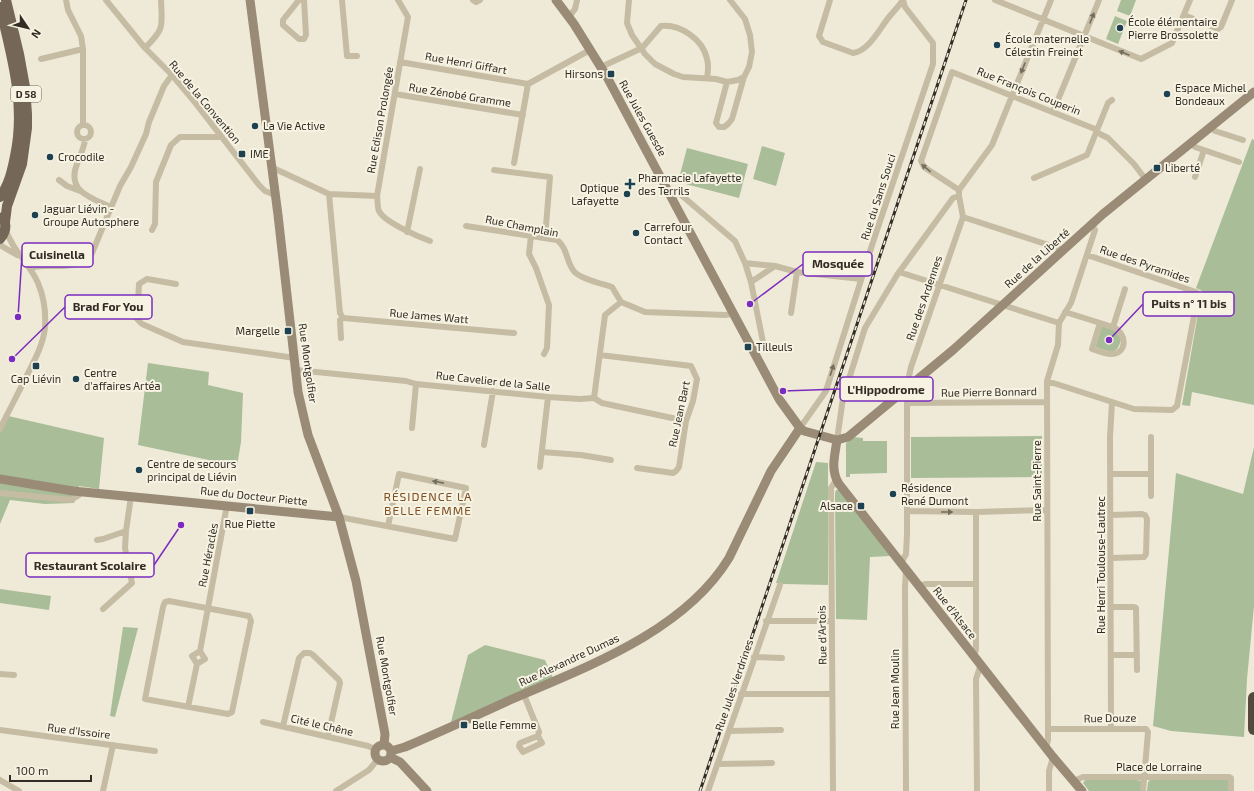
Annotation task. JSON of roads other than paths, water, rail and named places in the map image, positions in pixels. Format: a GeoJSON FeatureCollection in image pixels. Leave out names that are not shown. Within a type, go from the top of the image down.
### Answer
{"type":"FeatureCollection","features":[{"type":"Feature","properties":{"kind":"highway"},"geometry":{"type":"LineString","coordinates":[[1254,698],[1254,729]]}},
{"type":"Feature","properties":{"kind":"main road","name":"D 58"},"geometry":{"type":"LineString","coordinates":[[3,221],[6,206],[14,189],[22,164],[27,128],[25,87],[6,0]]}},
{"type":"Feature","properties":{"kind":"main road","name":"D 58"},"geometry":{"type":"LineString","coordinates":[[0,7],[12,57],[20,113],[18,141],[13,165],[7,184],[0,196]]}},
{"type":"Feature","properties":{"kind":"main road"},"geometry":{"type":"LineString","coordinates":[[14,189],[26,176]]}},
{"type":"Feature","properties":{"kind":"main road"},"geometry":{"type":"LineString","coordinates":[[0,239],[3,221]]}},
{"type":"Feature","properties":{"kind":"street"},"geometry":{"type":"LineString","coordinates":[[66,0],[68,10],[81,36],[83,49],[83,125]]}},
{"type":"Feature","properties":{"kind":"street","name":"Rue de la Convention"},"geometry":{"type":"LineString","coordinates":[[106,0],[145,48],[172,75],[193,100],[265,191],[275,195]]}},
{"type":"Feature","properties":{"kind":"street"},"geometry":{"type":"LineString","coordinates":[[145,48],[160,32],[162,25],[162,0]]}},
{"type":"Feature","properties":{"kind":"street","name":"Rue Montgolfier"},"geometry":{"type":"LineString","coordinates":[[250,0],[298,392],[308,435],[339,517],[356,581],[364,617],[388,751]]}},
{"type":"Feature","properties":{"kind":"street"},"geometry":{"type":"LineString","coordinates":[[299,0],[283,20],[283,25],[299,39],[304,39],[306,35],[304,0]]}},
{"type":"Feature","properties":{"kind":"street"},"geometry":{"type":"LineString","coordinates":[[342,0],[347,56],[357,56]]}},
{"type":"Feature","properties":{"kind":"street","name":"Rue Edison Prolongée"},"geometry":{"type":"LineString","coordinates":[[398,0],[408,17],[377,196],[379,211],[382,215],[407,232],[430,241]]}},
{"type":"Feature","properties":{"kind":"street"},"geometry":{"type":"LineString","coordinates":[[473,0],[476,2],[480,0]]}},
{"type":"Feature","properties":{"kind":"street","name":"Rue Jules Guesde"},"geometry":{"type":"LineString","coordinates":[[556,0],[569,17],[601,67],[670,193],[753,351],[780,399],[800,428]]}},
{"type":"Feature","properties":{"kind":"street"},"geometry":{"type":"LineString","coordinates":[[569,17],[575,9],[577,0]]}},
{"type":"Feature","properties":{"kind":"street"},"geometry":{"type":"LineString","coordinates":[[629,0],[626,23],[632,35],[647,57],[655,64],[683,77],[716,79],[727,82],[744,77]]}},
{"type":"Feature","properties":{"kind":"street"},"geometry":{"type":"LineString","coordinates":[[727,82],[716,122],[719,127],[724,127],[732,119],[744,77],[750,68],[752,52],[750,35],[745,19],[730,0]]}},
{"type":"Feature","properties":{"kind":"street"},"geometry":{"type":"LineString","coordinates":[[830,0],[819,36],[823,42],[853,53],[862,50],[881,29],[887,19],[903,0]]}},
{"type":"Feature","properties":{"kind":"street","name":"Rue du Sans Souci"},"geometry":{"type":"LineString","coordinates":[[800,428],[826,391],[861,279],[933,64],[933,43],[905,7],[903,0]]}},
{"type":"Feature","properties":{"kind":"street"},"geometry":{"type":"LineString","coordinates":[[836,480],[833,470],[843,398],[865,328],[899,272],[953,198],[959,193],[992,145],[1051,0]]}},
{"type":"Feature","properties":{"kind":"street"},"geometry":{"type":"LineString","coordinates":[[1053,112],[1099,0]]}},
{"type":"Feature","properties":{"kind":"street"},"geometry":{"type":"LineString","coordinates":[[999,1],[1141,59],[1172,43],[1190,0]]}},
{"type":"Feature","properties":{"kind":"street"},"geometry":{"type":"LineString","coordinates":[[1184,15],[1218,29],[1221,27],[1232,0]]}},
{"type":"Feature","properties":{"kind":"street"},"geometry":{"type":"LineString","coordinates":[[601,67],[642,48],[661,26],[673,26],[695,38],[702,46],[707,58],[707,78]]}},
{"type":"Feature","properties":{"kind":"street"},"geometry":{"type":"LineString","coordinates":[[41,59],[83,49]]}},
{"type":"Feature","properties":{"kind":"street"},"geometry":{"type":"LineString","coordinates":[[514,163],[528,84],[590,50]]}},
{"type":"Feature","properties":{"kind":"street","name":"Rue Henri Giffart"},"geometry":{"type":"LineString","coordinates":[[400,62],[528,84]]}},
{"type":"Feature","properties":{"kind":"street","name":"Rue François Couperin"},"geometry":{"type":"LineString","coordinates":[[959,193],[924,167],[921,162],[952,72],[956,72],[1095,129],[1102,136],[1108,138],[1134,164],[1146,180]]}},
{"type":"Feature","properties":{"kind":"street"},"geometry":{"type":"LineString","coordinates":[[31,269],[39,266],[74,265],[86,260],[92,253],[120,186],[131,167],[146,134],[149,122],[164,86],[172,75]]}},
{"type":"Feature","properties":{"kind":"street","name":"Rue de la Liberté"},"geometry":{"type":"LineString","coordinates":[[837,440],[848,437],[908,388],[1003,306],[1092,224],[1254,92]]}},
{"type":"Feature","properties":{"kind":"street","name":"Rue Zénobé Gramme"},"geometry":{"type":"LineString","coordinates":[[395,94],[523,115]]}},
{"type":"Feature","properties":{"kind":"street"},"geometry":{"type":"LineString","coordinates":[[1034,178],[1086,156],[1108,104],[1112,100]]}},
{"type":"Feature","properties":{"kind":"street"},"geometry":{"type":"LineString","coordinates":[[80,191],[76,181],[75,170],[85,145],[85,140],[89,138],[91,132],[89,127],[83,125],[79,126],[76,133],[80,139],[85,140]]}},
{"type":"Feature","properties":{"kind":"street"},"geometry":{"type":"LineString","coordinates":[[1211,127],[1215,131],[1243,140]]}},
{"type":"Feature","properties":{"kind":"street"},"geometry":{"type":"LineString","coordinates":[[152,230],[155,224],[156,182],[171,145],[180,137],[222,137]]}},
{"type":"Feature","properties":{"kind":"street"},"geometry":{"type":"LineString","coordinates":[[1191,144],[1195,147],[1239,162]]}},
{"type":"Feature","properties":{"kind":"street"},"geometry":{"type":"LineString","coordinates":[[1195,177],[1204,150]]}},
{"type":"Feature","properties":{"kind":"street"},"geometry":{"type":"LineString","coordinates":[[271,167],[330,194],[377,196]]}},
{"type":"Feature","properties":{"kind":"street"},"geometry":{"type":"LineString","coordinates":[[407,232],[420,170]]}},
{"type":"Feature","properties":{"kind":"street"},"geometry":{"type":"LineString","coordinates":[[494,170],[550,177],[545,238]]}},
{"type":"Feature","properties":{"kind":"street"},"geometry":{"type":"LineString","coordinates":[[273,179],[282,172]]}},
{"type":"Feature","properties":{"kind":"street"},"geometry":{"type":"LineString","coordinates":[[59,180],[61,183],[111,207]]}},
{"type":"Feature","properties":{"kind":"street"},"geometry":{"type":"LineString","coordinates":[[68,186],[76,181]]}},
{"type":"Feature","properties":{"kind":"street"},"geometry":{"type":"LineString","coordinates":[[670,193],[674,192],[680,194],[735,241],[745,263],[751,282],[764,347],[753,351]]}},
{"type":"Feature","properties":{"kind":"street"},"geometry":{"type":"LineString","coordinates":[[959,193],[963,217],[1064,250]]}},
{"type":"Feature","properties":{"kind":"street"},"geometry":{"type":"LineString","coordinates":[[330,194],[340,313],[343,318],[340,320],[341,338]]}},
{"type":"Feature","properties":{"kind":"street","name":"Rue des Ardennes"},"geometry":{"type":"LineString","coordinates":[[908,511],[908,381],[911,367],[963,217]]}},
{"type":"Feature","properties":{"kind":"street"},"geometry":{"type":"LineString","coordinates":[[0,428],[37,354],[44,329],[45,315],[43,298],[37,282],[31,269],[10,242],[3,221]]}},
{"type":"Feature","properties":{"kind":"street","name":"Rue Saint-Pierre"},"geometry":{"type":"LineString","coordinates":[[1046,748],[1048,729],[1047,381],[1058,345],[1059,323],[1072,303],[1095,230],[1092,224]]}},
{"type":"Feature","properties":{"kind":"street","name":"Rue Champlain"},"geometry":{"type":"LineString","coordinates":[[466,226],[558,240],[562,244],[573,271],[578,275],[612,287],[621,302]]}},
{"type":"Feature","properties":{"kind":"street"},"geometry":{"type":"LineString","coordinates":[[531,236],[529,254],[536,268],[549,305],[547,348],[544,354]]}},
{"type":"Feature","properties":{"kind":"street"},"geometry":{"type":"LineString","coordinates":[[0,245],[22,258]]}},
{"type":"Feature","properties":{"kind":"street","name":"Rue des Pyramides"},"geometry":{"type":"LineString","coordinates":[[1087,255],[1196,292],[1198,295],[1177,406],[1172,410],[1134,409],[1112,402]]}},
{"type":"Feature","properties":{"kind":"street"},"geometry":{"type":"LineString","coordinates":[[745,263],[775,266],[797,272],[861,279]]}},
{"type":"Feature","properties":{"kind":"street"},"geometry":{"type":"LineString","coordinates":[[751,282],[775,266]]}},
{"type":"Feature","properties":{"kind":"street"},"geometry":{"type":"LineString","coordinates":[[791,313],[797,272]]}},
{"type":"Feature","properties":{"kind":"street"},"geometry":{"type":"LineString","coordinates":[[899,272],[1059,323]]}},
{"type":"Feature","properties":{"kind":"street"},"geometry":{"type":"LineString","coordinates":[[176,284],[147,279],[139,284],[137,319],[142,324],[182,342],[295,358]]}},
{"type":"Feature","properties":{"kind":"street"},"geometry":{"type":"LineString","coordinates":[[1113,327],[1125,289]]}},
{"type":"Feature","properties":{"kind":"street"},"geometry":{"type":"LineString","coordinates":[[594,398],[605,315],[621,302],[645,312],[733,314]]}},
{"type":"Feature","properties":{"kind":"street"},"geometry":{"type":"LineString","coordinates":[[1065,312],[1113,327],[1124,337],[1120,350],[1109,354],[1092,349],[1100,323]]}},
{"type":"Feature","properties":{"kind":"street","name":"Rue James Watt"},"geometry":{"type":"LineString","coordinates":[[343,318],[514,333]]}},
{"type":"Feature","properties":{"kind":"street","name":"Rue Jean Bart"},"geometry":{"type":"LineString","coordinates":[[600,355],[692,366],[697,379],[693,401],[686,420],[676,471],[673,473],[637,468]]}},
{"type":"Feature","properties":{"kind":"street","name":"Rue Cavelier de la Salle"},"geometry":{"type":"LineString","coordinates":[[296,370],[406,380],[416,384],[548,397],[580,399],[594,398],[602,403],[686,420]]}},
{"type":"Feature","properties":{"kind":"street"},"geometry":{"type":"LineString","coordinates":[[1047,381],[1112,402]]}},
{"type":"Feature","properties":{"kind":"street"},"geometry":{"type":"LineString","coordinates":[[412,428],[416,384]]}},
{"type":"Feature","properties":{"kind":"street"},"geometry":{"type":"LineString","coordinates":[[484,445],[493,391]]}},
{"type":"Feature","properties":{"kind":"street"},"geometry":{"type":"LineString","coordinates":[[540,467],[548,397]]}},
{"type":"Feature","properties":{"kind":"street","name":"Rue Pierre Bonnard"},"geometry":{"type":"LineString","coordinates":[[908,403],[1047,402]]}},
{"type":"Feature","properties":{"kind":"street","name":"Rue Henri Toulouse-Lautrec"},"geometry":{"type":"LineString","coordinates":[[1111,728],[1110,437],[1112,402]]}},
{"type":"Feature","properties":{"kind":"street"},"geometry":{"type":"LineString","coordinates":[[800,428],[819,436],[837,440]]}},
{"type":"Feature","properties":{"kind":"street","name":"Rue Alexandre Dumas"},"geometry":{"type":"LineString","coordinates":[[388,751],[402,748],[589,667],[634,642],[667,621],[705,590],[714,580],[729,558],[771,471],[800,428]]}},
{"type":"Feature","properties":{"kind":"street"},"geometry":{"type":"LineString","coordinates":[[1151,437],[1151,496]]}},
{"type":"Feature","properties":{"kind":"street"},"geometry":{"type":"LineString","coordinates":[[542,452],[581,455],[611,460]]}},
{"type":"Feature","properties":{"kind":"street"},"geometry":{"type":"LineString","coordinates":[[339,517],[455,539],[466,488],[399,474],[388,526]]}},
{"type":"Feature","properties":{"kind":"street"},"geometry":{"type":"LineString","coordinates":[[1111,474],[1151,474]]}},
{"type":"Feature","properties":{"kind":"street","name":"Rue du Docteur Piette"},"geometry":{"type":"LineString","coordinates":[[0,479],[80,492],[339,517]]}},
{"type":"Feature","properties":{"kind":"street","name":"Rue d'Alsace"},"geometry":{"type":"LineString","coordinates":[[836,480],[1053,757],[1082,791]]}},
{"type":"Feature","properties":{"kind":"street","name":"Rue d'Artois"},"geometry":{"type":"LineString","coordinates":[[832,791],[831,488],[836,480]]}},
{"type":"Feature","properties":{"kind":"street"},"geometry":{"type":"LineString","coordinates":[[0,494],[71,500],[79,495],[80,492]]}},
{"type":"Feature","properties":{"kind":"street"},"geometry":{"type":"LineString","coordinates":[[103,609],[132,582],[125,548],[131,496]]}},
{"type":"Feature","properties":{"kind":"street","name":"Rue Héraclès"},"geometry":{"type":"LineString","coordinates":[[200,651],[227,506]]}},
{"type":"Feature","properties":{"kind":"street"},"geometry":{"type":"LineString","coordinates":[[908,511],[976,512],[1047,510]]}},
{"type":"Feature","properties":{"kind":"street","name":"Rue Jean Moulin"},"geometry":{"type":"LineString","coordinates":[[906,791],[905,587],[903,566],[906,554],[908,511]]}},
{"type":"Feature","properties":{"kind":"street"},"geometry":{"type":"LineString","coordinates":[[974,655],[976,650],[976,512]]}},
{"type":"Feature","properties":{"kind":"street"},"geometry":{"type":"LineString","coordinates":[[1111,515],[1145,515],[1146,554],[1141,558],[1111,558]]}},
{"type":"Feature","properties":{"kind":"street"},"geometry":{"type":"LineString","coordinates":[[97,540],[103,540],[126,531]]}},
{"type":"Feature","properties":{"kind":"street"},"geometry":{"type":"LineString","coordinates":[[905,587],[917,583],[976,584]]}},
{"type":"Feature","properties":{"kind":"street","name":"Rue Jules Verdrines"},"geometry":{"type":"LineString","coordinates":[[708,791],[766,621],[780,585]]}},
{"type":"Feature","properties":{"kind":"street"},"geometry":{"type":"LineString","coordinates":[[169,601],[208,608],[249,616],[251,621],[232,712],[228,714],[145,699],[163,607],[166,602],[169,601]]}},
{"type":"Feature","properties":{"kind":"street"},"geometry":{"type":"LineString","coordinates":[[1111,607],[1134,607],[1136,609],[1137,670]]}},
{"type":"Feature","properties":{"kind":"street"},"geometry":{"type":"LineString","coordinates":[[766,621],[832,621]]}},
{"type":"Feature","properties":{"kind":"street"},"geometry":{"type":"LineString","coordinates":[[188,707],[197,664],[192,656],[200,651],[205,659],[197,664]]}},
{"type":"Feature","properties":{"kind":"street"},"geometry":{"type":"LineString","coordinates":[[284,726],[298,658],[304,653],[310,653],[339,680],[340,683],[328,736]]}},
{"type":"Feature","properties":{"kind":"street"},"geometry":{"type":"LineString","coordinates":[[1111,655],[1137,655]]}},
{"type":"Feature","properties":{"kind":"street"},"geometry":{"type":"LineString","coordinates":[[754,657],[782,658]]}},
{"type":"Feature","properties":{"kind":"street"},"geometry":{"type":"LineString","coordinates":[[977,791],[976,679],[982,665]]}},
{"type":"Feature","properties":{"kind":"street"},"geometry":{"type":"LineString","coordinates":[[0,674],[14,675]]}},
{"type":"Feature","properties":{"kind":"street"},"geometry":{"type":"LineString","coordinates":[[741,694],[832,694]]}},
{"type":"Feature","properties":{"kind":"street"},"geometry":{"type":"LineString","coordinates":[[524,695],[539,732],[538,736]]}},
{"type":"Feature","properties":{"kind":"street","name":"Cité le Chêne"},"geometry":{"type":"LineString","coordinates":[[263,722],[328,736],[375,749]]}},
{"type":"Feature","properties":{"kind":"street","name":"Rue Douze"},"geometry":{"type":"LineString","coordinates":[[1048,729],[1146,729],[1148,732],[1144,777]]}},
{"type":"Feature","properties":{"kind":"street","name":"Rue d'Issoire"},"geometry":{"type":"LineString","coordinates":[[0,730],[155,751]]}},
{"type":"Feature","properties":{"kind":"street"},"geometry":{"type":"LineString","coordinates":[[729,731],[781,730]]}},
{"type":"Feature","properties":{"kind":"street"},"geometry":{"type":"LineString","coordinates":[[103,791],[113,745]]}},
{"type":"Feature","properties":{"kind":"street"},"geometry":{"type":"LineString","coordinates":[[388,751],[388,759],[383,761],[378,759],[375,755],[375,749],[379,746],[388,751],[426,790]]}},
{"type":"Feature","properties":{"kind":"street"},"geometry":{"type":"LineString","coordinates":[[400,762],[402,748]]}},
{"type":"Feature","properties":{"kind":"street"},"geometry":{"type":"LineString","coordinates":[[1049,791],[1049,771],[1053,757]]}},
{"type":"Feature","properties":{"kind":"street"},"geometry":{"type":"LineString","coordinates":[[336,791],[369,770],[378,759]]}},
{"type":"Feature","properties":{"kind":"street"},"geometry":{"type":"LineString","coordinates":[[718,764],[772,762]]}},
{"type":"Feature","properties":{"kind":"street","name":"Place de Lorraine"},"geometry":{"type":"LineString","coordinates":[[1074,781],[1083,777],[1229,777],[1231,778],[1231,791]]}},
{"type":"Feature","properties":{"kind":"street"},"geometry":{"type":"LineString","coordinates":[[1143,791],[1144,777]]}},
{"type":"Feature","properties":{"kind":"street"},"geometry":{"type":"LineString","coordinates":[[0,780],[19,791]]}},
{"type":"Feature","properties":{"kind":"railway"},"geometry":{"type":"LineString","coordinates":[[700,791],[966,0]]}},
{"type":"Feature","properties":{"kind":"place","name":"École élémentaire Pierre Brossolette"},"geometry":{"type":"Point","coordinates":[1120,28]}},
{"type":"Feature","properties":{"kind":"place","name":"École maternelle Célestin Freinet"},"geometry":{"type":"Point","coordinates":[997,45]}},
{"type":"Feature","properties":{"kind":"place","name":"Hirsons"},"geometry":{"type":"Point","coordinates":[611,74]}},
{"type":"Feature","properties":{"kind":"place","name":"Espace Michel Bondeaux"},"geometry":{"type":"Point","coordinates":[1167,94]}},
{"type":"Feature","properties":{"kind":"place","name":"La Vie Active"},"geometry":{"type":"Point","coordinates":[255,126]}},
{"type":"Feature","properties":{"kind":"place","name":"IME"},"geometry":{"type":"Point","coordinates":[242,154]}},
{"type":"Feature","properties":{"kind":"place","name":"Crocodile"},"geometry":{"type":"Point","coordinates":[50,157]}},
{"type":"Feature","properties":{"kind":"place","name":"Liberté"},"geometry":{"type":"Point","coordinates":[1157,168]}},
{"type":"Feature","properties":{"kind":"place","name":"Pharmacie Lafayette des Terrils"},"geometry":{"type":"Point","coordinates":[630,184]}},
{"type":"Feature","properties":{"kind":"place","name":"Optique Lafayette"},"geometry":{"type":"Point","coordinates":[627,194]}},
{"type":"Feature","properties":{"kind":"place","name":"Jaguar Liévin - Groupe Autosphere"},"geometry":{"type":"Point","coordinates":[35,215]}},
{"type":"Feature","properties":{"kind":"place","name":"Carrefour Contact"},"geometry":{"type":"Point","coordinates":[636,233]}},
{"type":"Feature","properties":{"kind":"place","name":"Mosquée"},"geometry":{"type":"Point","coordinates":[750,304]}},
{"type":"Feature","properties":{"kind":"place","name":"Cuisinella"},"geometry":{"type":"Point","coordinates":[18,317]}},
{"type":"Feature","properties":{"kind":"place","name":"Margelle"},"geometry":{"type":"Point","coordinates":[288,331]}},
{"type":"Feature","properties":{"kind":"place","name":"Puits n° 11 bis"},"geometry":{"type":"Point","coordinates":[1109,340]}},
{"type":"Feature","properties":{"kind":"place","name":"Tilleuls"},"geometry":{"type":"Point","coordinates":[748,347]}},
{"type":"Feature","properties":{"kind":"place","name":"Brad For You"},"geometry":{"type":"Point","coordinates":[12,359]}},
{"type":"Feature","properties":{"kind":"place","name":"Cap Liévin"},"geometry":{"type":"Point","coordinates":[36,366]}},
{"type":"Feature","properties":{"kind":"place","name":"Centre d'affaires Artéa"},"geometry":{"type":"Point","coordinates":[76,379]}},
{"type":"Feature","properties":{"kind":"place","name":"L'Hippodrome"},"geometry":{"type":"Point","coordinates":[783,391]}},
{"type":"Feature","properties":{"kind":"place","name":"Centre de secours principal de Liévin"},"geometry":{"type":"Point","coordinates":[139,470]}},
{"type":"Feature","properties":{"kind":"place","name":"Résidence René Dumont"},"geometry":{"type":"Point","coordinates":[893,494]}},
{"type":"Feature","properties":{"kind":"place","name":"Alsace"},"geometry":{"type":"Point","coordinates":[861,506]}},
{"type":"Feature","properties":{"kind":"place","name":"Rue Piette"},"geometry":{"type":"Point","coordinates":[250,511]}},
{"type":"Feature","properties":{"kind":"place","name":"Restaurant Scolaire"},"geometry":{"type":"Point","coordinates":[181,525]}},
{"type":"Feature","properties":{"kind":"place","name":"Belle Femme"},"geometry":{"type":"Point","coordinates":[464,725]}},
{"type":"Feature","properties":{"kind":"district","name":"RÉSIDENCE LA BELLE FEMME"},"geometry":{"type":"Point","coordinates":[428,504]}}]}
